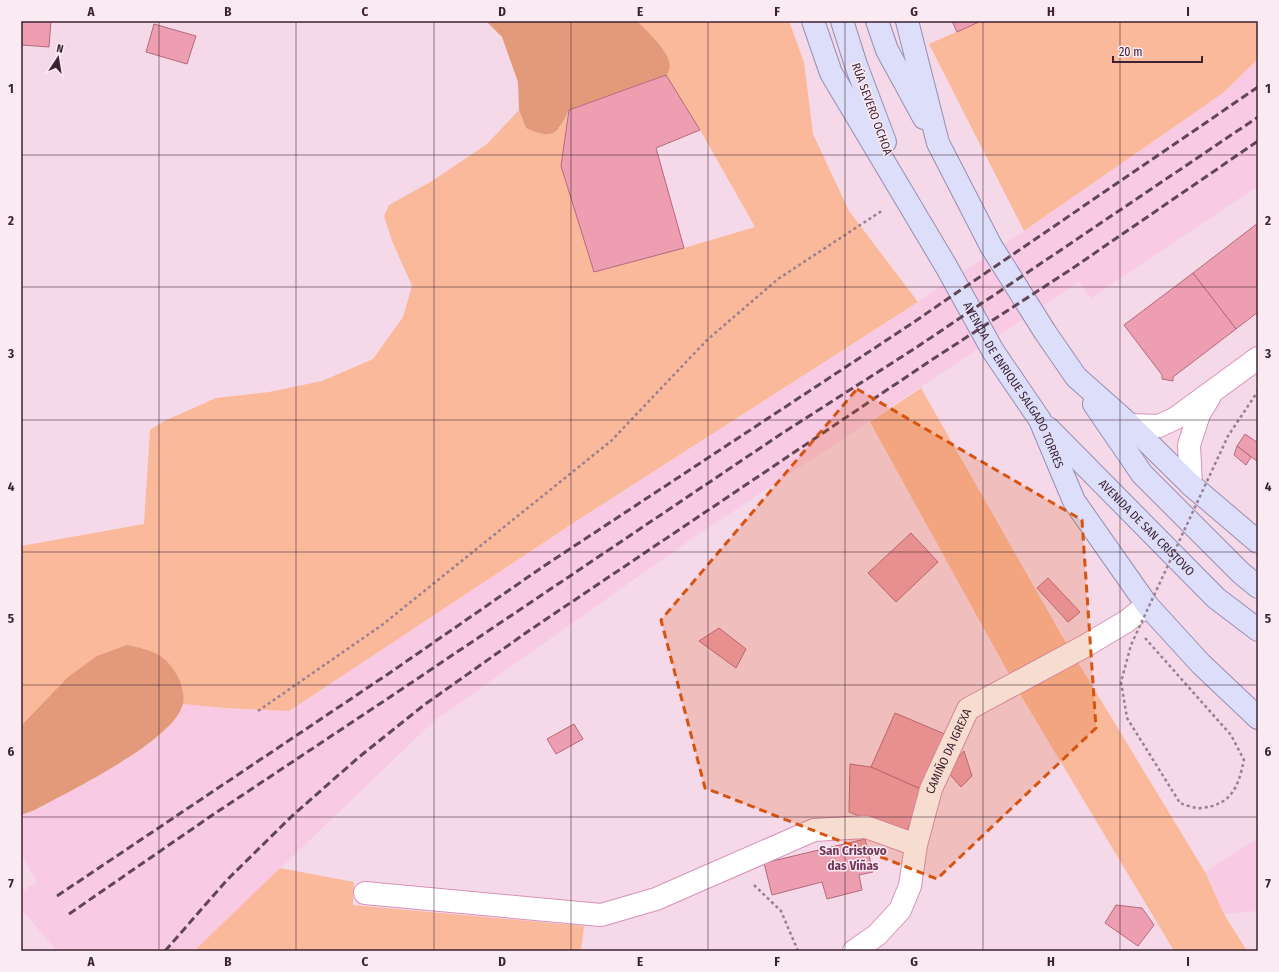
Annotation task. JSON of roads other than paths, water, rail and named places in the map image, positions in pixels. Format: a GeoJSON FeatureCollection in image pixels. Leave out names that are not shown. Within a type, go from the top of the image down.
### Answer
{"type":"FeatureCollection","features":[{"type":"Feature","properties":{"kind":"main road","name":"AVENIDA DE ENRIQUE SALGADO TORRES"},"geometry":{"type":"LineString","coordinates":[[813,21],[831,73],[905,196],[993,351],[1040,420],[1074,501],[1147,605],[1201,664],[1258,718]]}},
{"type":"Feature","properties":{"kind":"main road","name":"RÚA SEVERO OCHOA"},"geometry":{"type":"LineString","coordinates":[[842,21],[856,65],[905,196]]}},
{"type":"Feature","properties":{"kind":"main road"},"geometry":{"type":"LineString","coordinates":[[877,21],[886,50],[938,143],[991,246],[1038,322],[1142,474],[1241,573],[1258,587]]}},
{"type":"Feature","properties":{"kind":"main road"},"geometry":{"type":"LineString","coordinates":[[907,21],[938,143]]}},
{"type":"Feature","properties":{"kind":"main road"},"geometry":{"type":"LineString","coordinates":[[1076,377],[1130,425],[1191,485],[1258,542]]}},
{"type":"Feature","properties":{"kind":"main road","name":"AVENIDA DE SAN CRISTOVO"},"geometry":{"type":"LineString","coordinates":[[1040,420],[1216,598],[1258,630]]}},
{"type":"Feature","properties":{"kind":"street"},"geometry":{"type":"LineString","coordinates":[[1130,425],[1158,426],[1176,418],[1258,358]]}},
{"type":"Feature","properties":{"kind":"street"},"geometry":{"type":"LineString","coordinates":[[1191,485],[1189,445],[1199,414],[1214,390]]}},
{"type":"Feature","properties":{"kind":"street","name":"CAMIÑO DA IGREXA"},"geometry":{"type":"LineString","coordinates":[[854,951],[877,935],[900,910],[910,886],[916,845],[931,789],[968,709],[1085,646],[1127,621],[1147,605]]}},
{"type":"Feature","properties":{"kind":"street"},"geometry":{"type":"LineString","coordinates":[[365,893],[601,915],[656,899],[732,864],[814,830],[866,827],[916,845]]}},
{"type":"Feature","properties":{"kind":"railway"},"geometry":{"type":"LineString","coordinates":[[57,896],[391,672],[544,566],[908,326],[1258,87]]}},
{"type":"Feature","properties":{"kind":"railway"},"geometry":{"type":"LineString","coordinates":[[69,914],[211,816],[781,434],[917,347],[1258,117]]}},
{"type":"Feature","properties":{"kind":"railway"},"geometry":{"type":"LineString","coordinates":[[165,951],[227,880],[292,816],[359,757],[424,705],[530,630],[930,361],[1070,270],[1258,141]]}},
{"type":"Feature","properties":{"kind":"district","name":"San Cristovo das Viñas"},"geometry":{"type":"Point","coordinates":[853,858]}}]}
